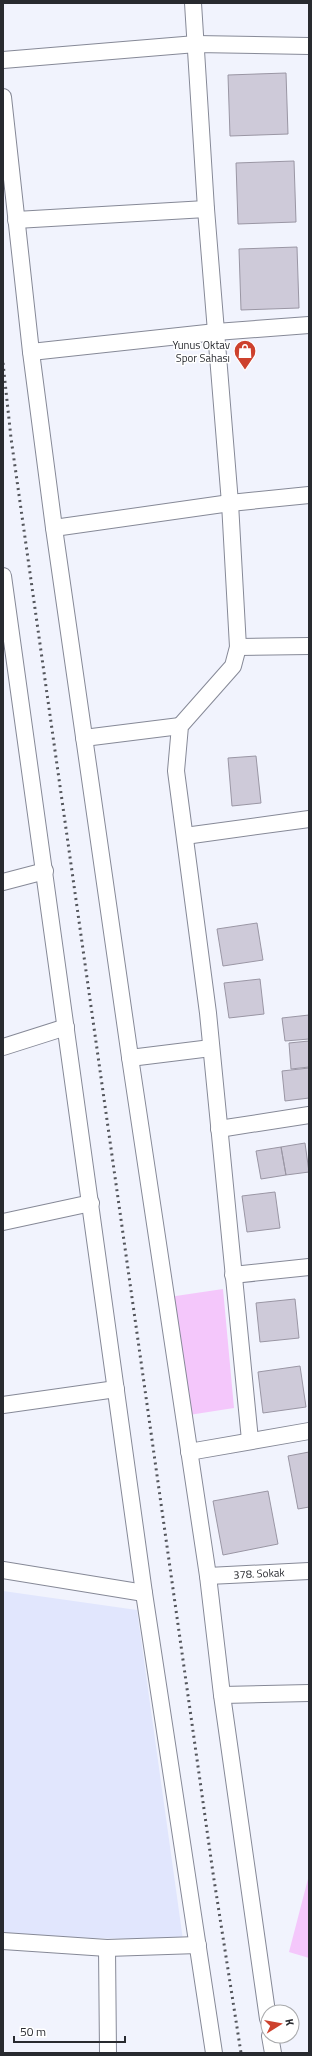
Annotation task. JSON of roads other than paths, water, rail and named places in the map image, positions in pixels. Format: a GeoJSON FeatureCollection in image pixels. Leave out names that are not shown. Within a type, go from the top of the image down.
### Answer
{"type":"FeatureCollection","features":[{"type":"Feature","properties":{"kind":"street"},"geometry":{"type":"LineString","coordinates":[[193,3],[206,209],[230,503],[238,647],[233,666],[180,726],[176,771],[211,1048],[250,1440]]}},
{"type":"Feature","properties":{"kind":"street"},"geometry":{"type":"LineString","coordinates":[[3,60],[196,44],[309,46]]}},
{"type":"Feature","properties":{"kind":"street"},"geometry":{"type":"LineString","coordinates":[[3,97],[31,352],[54,528],[130,1058],[208,1576],[222,1695],[266,2004]]}},
{"type":"Feature","properties":{"kind":"street"},"geometry":{"type":"LineString","coordinates":[[16,220],[206,209]]}},
{"type":"Feature","properties":{"kind":"street"},"geometry":{"type":"LineString","coordinates":[[31,352],[216,332],[309,325]]}},
{"type":"Feature","properties":{"kind":"street"},"geometry":{"type":"LineString","coordinates":[[54,528],[230,503],[309,495]]}},
{"type":"Feature","properties":{"kind":"street"},"geometry":{"type":"LineString","coordinates":[[3,576],[8,641],[45,871],[144,1592],[214,2053]]}},
{"type":"Feature","properties":{"kind":"street"},"geometry":{"type":"LineString","coordinates":[[238,647],[309,646]]}},
{"type":"Feature","properties":{"kind":"street"},"geometry":{"type":"LineString","coordinates":[[84,738],[180,726]]}},
{"type":"Feature","properties":{"kind":"street"},"geometry":{"type":"LineString","coordinates":[[185,836],[309,818]]}},
{"type":"Feature","properties":{"kind":"street"},"geometry":{"type":"LineString","coordinates":[[3,882],[45,871]]}},
{"type":"Feature","properties":{"kind":"street"},"geometry":{"type":"LineString","coordinates":[[3,1048],[66,1027]]}},
{"type":"Feature","properties":{"kind":"street"},"geometry":{"type":"LineString","coordinates":[[130,1058],[211,1048]]}},
{"type":"Feature","properties":{"kind":"street"},"geometry":{"type":"LineString","coordinates":[[219,1130],[309,1114]]}},
{"type":"Feature","properties":{"kind":"street"},"geometry":{"type":"LineString","coordinates":[[3,1222],[90,1203]]}},
{"type":"Feature","properties":{"kind":"street"},"geometry":{"type":"LineString","coordinates":[[233,1275],[309,1267]]}},
{"type":"Feature","properties":{"kind":"street"},"geometry":{"type":"LineString","coordinates":[[3,1404],[116,1389]]}},
{"type":"Feature","properties":{"kind":"street"},"geometry":{"type":"LineString","coordinates":[[189,1452],[250,1440],[309,1431]]}},
{"type":"Feature","properties":{"kind":"street"},"geometry":{"type":"LineString","coordinates":[[3,1570],[144,1592]]}},
{"type":"Feature","properties":{"kind":"street","name":"378. Sokak"},"geometry":{"type":"LineString","coordinates":[[208,1576],[309,1571]]}},
{"type":"Feature","properties":{"kind":"street"},"geometry":{"type":"LineString","coordinates":[[222,1695],[309,1693]]}},
{"type":"Feature","properties":{"kind":"street"},"geometry":{"type":"LineString","coordinates":[[3,1941],[107,1948],[198,1945]]}},
{"type":"Feature","properties":{"kind":"street"},"geometry":{"type":"LineString","coordinates":[[107,1948],[108,2053]]}},
{"type":"Feature","properties":{"kind":"railway"},"geometry":{"type":"LineString","coordinates":[[3,363],[11,438],[213,1873],[241,2053]]}},
{"type":"Feature","properties":{"kind":"place","name":"Yunus Oktav Spor Sahası"},"geometry":{"type":"Point","coordinates":[245,370]}}]}
